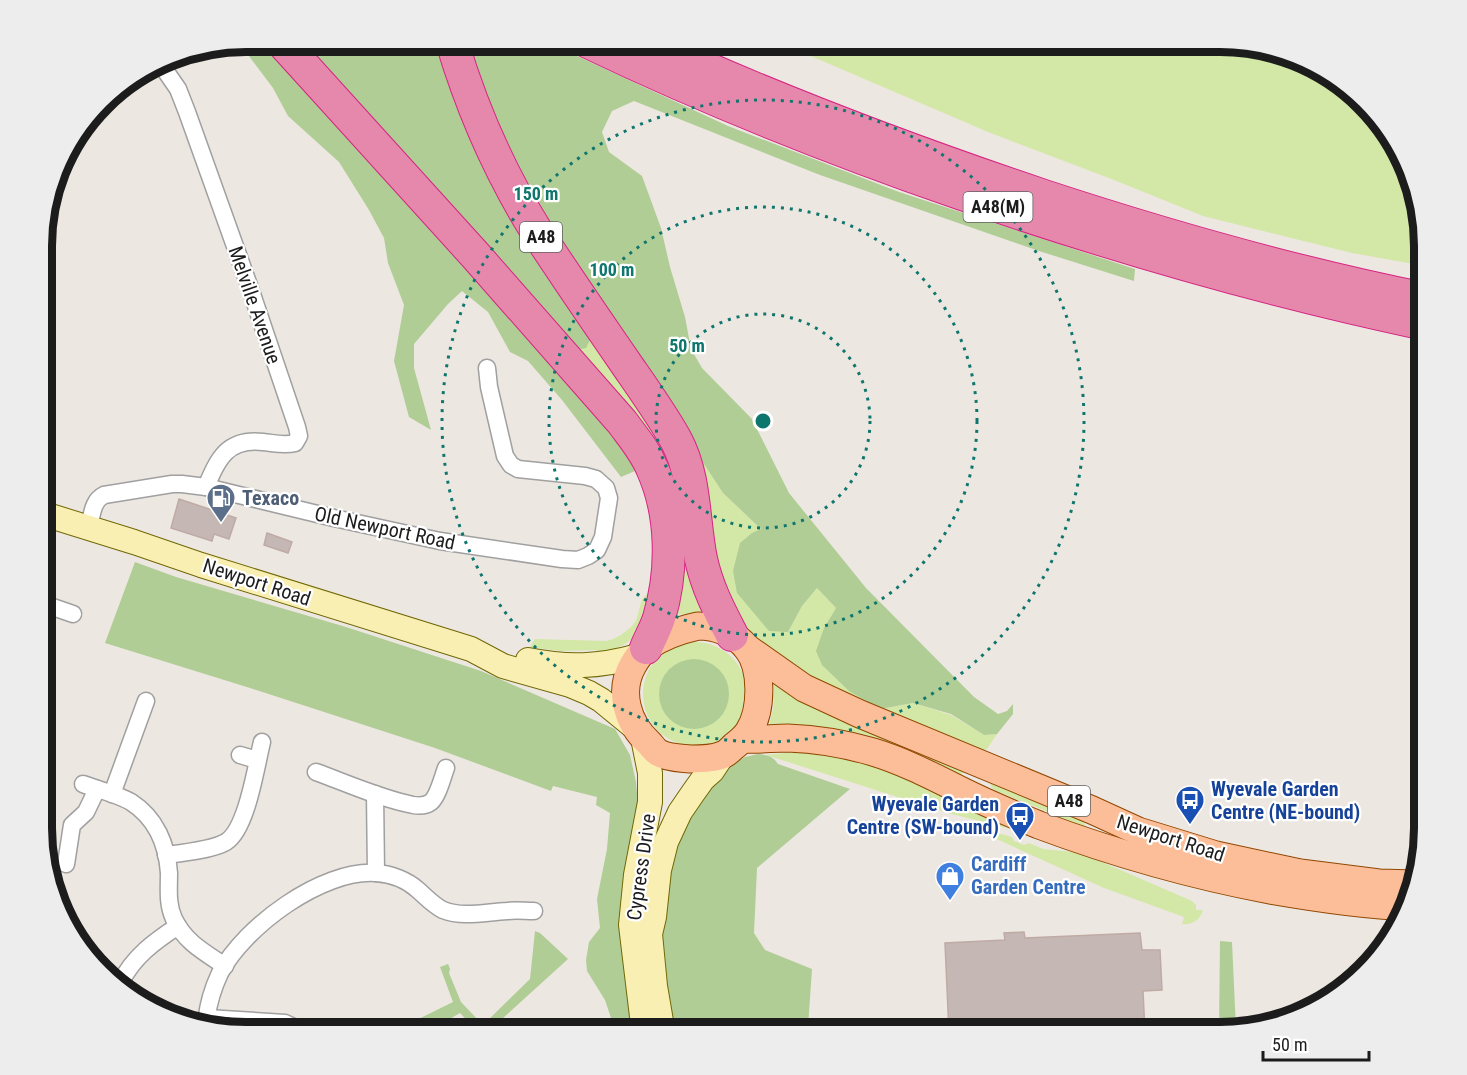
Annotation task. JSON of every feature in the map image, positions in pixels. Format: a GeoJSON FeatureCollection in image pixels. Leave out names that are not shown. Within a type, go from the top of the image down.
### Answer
{"type":"FeatureCollection","features":[{"type":"Feature","properties":{"kind":"highway"},"geometry":{"type":"LineString","coordinates":[[291,52],[476,256],[622,422],[642,449],[652,467],[664,507],[668,562],[665,592],[658,620],[642,652]]}},
{"type":"Feature","properties":{"kind":"highway","name":"A48"},"geometry":{"type":"LineString","coordinates":[[456,52],[483,128],[514,193],[677,442],[689,473],[701,559],[707,582],[716,605],[739,641]]}},
{"type":"Feature","properties":{"kind":"highway","name":"A48(M)"},"geometry":{"type":"LineString","coordinates":[[611,52],[747,113],[906,175],[1029,217],[1120,246],[1255,284],[1414,322]]}},
{"type":"Feature","properties":{"kind":"highway","name":"A48(M)"},"geometry":{"type":"LineString","coordinates":[[672,52],[879,138],[1030,191],[1194,242],[1414,296]]}},
{"type":"Feature","properties":{"kind":"main road","name":"Newport Road"},"geometry":{"type":"LineString","coordinates":[[52,516],[471,650],[502,666],[570,685],[601,700],[638,733]]}},
{"type":"Feature","properties":{"kind":"main road"},"geometry":{"type":"LineString","coordinates":[[698,626],[717,628],[739,641],[755,664],[759,695],[758,708],[750,730],[733,747],[697,759],[659,753],[638,733],[627,708],[625,693],[628,674],[642,652],[664,637],[698,626]]}},
{"type":"Feature","properties":{"kind":"main road","name":"Newport Road"},"geometry":{"type":"LineString","coordinates":[[739,641],[804,688],[1138,831],[1216,855],[1300,873],[1378,883],[1406,884]]}},
{"type":"Feature","properties":{"kind":"main road","name":"Newport Road"},"geometry":{"type":"LineString","coordinates":[[471,650],[576,666],[612,663],[642,652]]}},
{"type":"Feature","properties":{"kind":"main road","name":"Cypress Drive"},"geometry":{"type":"LineString","coordinates":[[638,733],[648,760],[650,773],[650,802],[636,875],[631,925],[643,1022]]}},
{"type":"Feature","properties":{"kind":"main road","name":"Newport Road"},"geometry":{"type":"LineString","coordinates":[[733,747],[789,738],[846,745],[875,753],[923,772],[995,807],[1041,825],[1104,847],[1199,875],[1334,900],[1398,907]]}},
{"type":"Feature","properties":{"kind":"main road","name":"Cypress Drive"},"geometry":{"type":"LineString","coordinates":[[661,1022],[650,934],[654,917],[658,870],[666,842],[680,812],[703,779],[733,747]]}},
{"type":"Feature","properties":{"kind":"street","name":"Melville Avenue"},"geometry":{"type":"LineString","coordinates":[[166,71],[178,89],[187,112],[251,291],[299,436],[296,442],[287,445],[253,441],[231,447],[215,466],[206,488]]}},
{"type":"Feature","properties":{"kind":"street","name":"Old Newport Road"},"geometry":{"type":"LineString","coordinates":[[89,527],[95,503],[104,495],[182,484],[473,546],[562,559],[578,560],[588,556],[597,550],[603,537],[609,498],[606,488],[596,479],[585,476],[518,469],[511,465],[505,456],[489,387],[487,368]]}},
{"type":"Feature","properties":{"kind":"street"},"geometry":{"type":"LineString","coordinates":[[53,607],[73,614]]}},
{"type":"Feature","properties":{"kind":"street"},"geometry":{"type":"LineString","coordinates":[[66,864],[72,825],[86,812],[146,701]]}},
{"type":"Feature","properties":{"kind":"street"},"geometry":{"type":"LineString","coordinates":[[166,855],[216,846],[226,842],[249,823],[257,760],[262,742]]}},
{"type":"Feature","properties":{"kind":"street"},"geometry":{"type":"LineString","coordinates":[[240,755],[257,760]]}},
{"type":"Feature","properties":{"kind":"street"},"geometry":{"type":"LineString","coordinates":[[316,772],[415,806],[424,805],[434,798],[446,768]]}},
{"type":"Feature","properties":{"kind":"street"},"geometry":{"type":"LineString","coordinates":[[97,789],[129,801],[141,809],[158,829],[169,872],[169,902],[173,917],[193,945],[225,966]]}},
{"type":"Feature","properties":{"kind":"street"},"geometry":{"type":"LineString","coordinates":[[375,794],[376,873]]}},
{"type":"Feature","properties":{"kind":"street"},"geometry":{"type":"LineString","coordinates":[[207,1019],[210,1001],[219,975],[236,949],[252,932],[289,903],[320,886],[345,877],[376,873],[391,876],[417,889],[430,902],[442,909],[455,913],[534,911]]}},
{"type":"Feature","properties":{"kind":"street"},"geometry":{"type":"LineString","coordinates":[[123,978],[137,957],[152,943],[178,926]]}},
{"type":"Feature","properties":{"kind":"green space"},"geometry":{"type":"Polygon","coordinates":[[[246,52],[278,52],[631,448],[635,471],[621,477],[562,400],[528,361],[510,352],[488,312],[462,291],[414,344],[414,368],[431,430],[409,417],[394,361],[404,305],[388,263],[384,238],[339,162],[288,116],[273,88],[246,52]]]}},
{"type":"Feature","properties":{"kind":"green space"},"geometry":{"type":"Polygon","coordinates":[[[307,52],[443,52],[586,321],[590,340],[586,348],[576,350],[307,52]]]}},
{"type":"Feature","properties":{"kind":"green space"},"geometry":{"type":"Polygon","coordinates":[[[468,52],[569,52],[728,126],[899,192],[1135,269],[1134,281],[1039,251],[820,175],[634,101],[612,111],[602,132],[609,152],[642,176],[661,228],[685,317],[691,349],[702,368],[752,419],[789,493],[866,588],[974,697],[998,714],[1007,711],[1013,704],[1013,714],[997,734],[984,735],[951,714],[913,703],[880,709],[849,691],[822,665],[816,651],[824,628],[836,608],[817,588],[802,606],[788,632],[769,631],[737,593],[733,571],[740,543],[761,529],[723,493],[579,273],[517,172],[468,52]]]}},
{"type":"Feature","properties":{"kind":"green space"},"geometry":{"type":"Polygon","coordinates":[[[803,53],[1233,53],[1258,56],[1283,63],[1306,73],[1339,93],[1358,109],[1389,150],[1400,172],[1411,209],[1414,264],[1352,253],[1203,216],[988,132],[803,53]]]}},
{"type":"Feature","properties":{"kind":"green space"},"geometry":{"type":"Polygon","coordinates":[[[586,321],[666,441],[705,613],[672,615],[678,538],[576,350],[586,321]]]}},
{"type":"Feature","properties":{"kind":"green space"},"geometry":{"type":"Polygon","coordinates":[[[685,434],[723,493],[761,529],[788,632],[802,606],[817,588],[836,608],[824,628],[880,709],[913,703],[951,715],[984,735],[997,734],[987,749],[976,754],[834,695],[758,641],[739,621],[722,591],[685,434]]]}},
{"type":"Feature","properties":{"kind":"green space"},"geometry":{"type":"Polygon","coordinates":[[[135,562],[176,577],[346,627],[481,671],[615,729],[630,755],[638,804],[640,1022],[612,1022],[605,1000],[587,971],[589,942],[600,928],[597,899],[607,849],[610,813],[596,805],[597,797],[553,786],[551,791],[435,748],[105,643],[135,562]]]}},
{"type":"Feature","properties":{"kind":"green space"},"geometry":{"type":"Polygon","coordinates":[[[651,590],[637,633],[623,645],[598,655],[597,650],[560,651],[530,647],[535,639],[606,641],[613,639],[636,621],[642,599],[651,590]]]}},
{"type":"Feature","properties":{"kind":"green space"},"geometry":{"type":"Polygon","coordinates":[[[695,642],[715,646],[724,651],[738,665],[743,674],[747,694],[743,714],[738,723],[724,737],[715,742],[695,746],[675,742],[666,737],[652,723],[647,714],[643,694],[647,674],[652,665],[666,651],[675,646],[695,642]]]}},
{"type":"Feature","properties":{"kind":"green space"},"geometry":{"type":"Polygon","coordinates":[[[694,659],[707,662],[719,669],[726,681],[729,694],[726,707],[719,719],[707,726],[694,729],[681,726],[669,719],[662,707],[659,694],[662,681],[669,669],[681,662],[694,659]]]}},
{"type":"Feature","properties":{"kind":"green space"},"geometry":{"type":"Polygon","coordinates":[[[772,677],[966,771],[958,776],[768,728],[774,702],[772,677]]]}},
{"type":"Feature","properties":{"kind":"green space"},"geometry":{"type":"Polygon","coordinates":[[[813,752],[865,761],[972,804],[1007,828],[948,813],[766,755],[813,752]]]}},
{"type":"Feature","properties":{"kind":"green space"},"geometry":{"type":"Polygon","coordinates":[[[758,754],[770,756],[778,764],[850,789],[757,868],[754,933],[765,950],[812,969],[808,1022],[668,1022],[657,938],[680,826],[730,766],[745,757],[758,754]]]}},
{"type":"Feature","properties":{"kind":"green space"},"geometry":{"type":"Polygon","coordinates":[[[988,779],[1082,819],[1087,830],[1081,831],[1056,815],[996,791],[988,779]]]}},
{"type":"Feature","properties":{"kind":"green space"},"geometry":{"type":"Polygon","coordinates":[[[959,822],[1012,837],[1014,841],[1024,845],[1029,843],[1043,849],[1073,852],[1102,862],[1192,901],[1196,905],[1196,910],[1203,910],[1196,921],[1182,924],[1184,917],[1104,888],[959,822]]]}},
{"type":"Feature","properties":{"kind":"green space"},"geometry":{"type":"Polygon","coordinates":[[[535,931],[568,959],[499,1022],[486,1022],[530,979],[535,931]]]}},
{"type":"Feature","properties":{"kind":"green space"},"geometry":{"type":"Polygon","coordinates":[[[1220,941],[1232,942],[1236,1021],[1219,1022],[1220,941]]]}},
{"type":"Feature","properties":{"kind":"green space"},"geometry":{"type":"Polygon","coordinates":[[[448,964],[449,973],[461,1002],[480,1022],[469,1022],[460,1013],[445,1022],[412,1022],[453,1002],[440,967],[448,964]]]}},
{"type":"Feature","properties":{"kind":"building"},"geometry":{"type":"Polygon","coordinates":[[[179,499],[236,518],[229,539],[214,534],[212,541],[171,528],[179,499]]]}},
{"type":"Feature","properties":{"kind":"building"},"geometry":{"type":"Polygon","coordinates":[[[267,533],[292,542],[288,553],[264,545],[267,533]]]}},
{"type":"Feature","properties":{"kind":"building"},"geometry":{"type":"Polygon","coordinates":[[[1024,932],[1025,938],[1140,933],[1142,950],[1160,950],[1162,990],[1143,991],[1144,1022],[949,1022],[945,943],[1005,940],[1004,933],[1024,932]]]}},
{"type":"Feature","properties":{"kind":"place","name":"Texaco"},"geometry":{"type":"Point","coordinates":[221,524]}},
{"type":"Feature","properties":{"kind":"place","name":"Wyevale Garden Centre (NE-bound)"},"geometry":{"type":"Point","coordinates":[1190,826]}},
{"type":"Feature","properties":{"kind":"place","name":"Wyevale Garden Centre (SW-bound)"},"geometry":{"type":"Point","coordinates":[1020,842]}},
{"type":"Feature","properties":{"kind":"place","name":"Cardiff Garden Centre"},"geometry":{"type":"Point","coordinates":[950,902]}}]}
